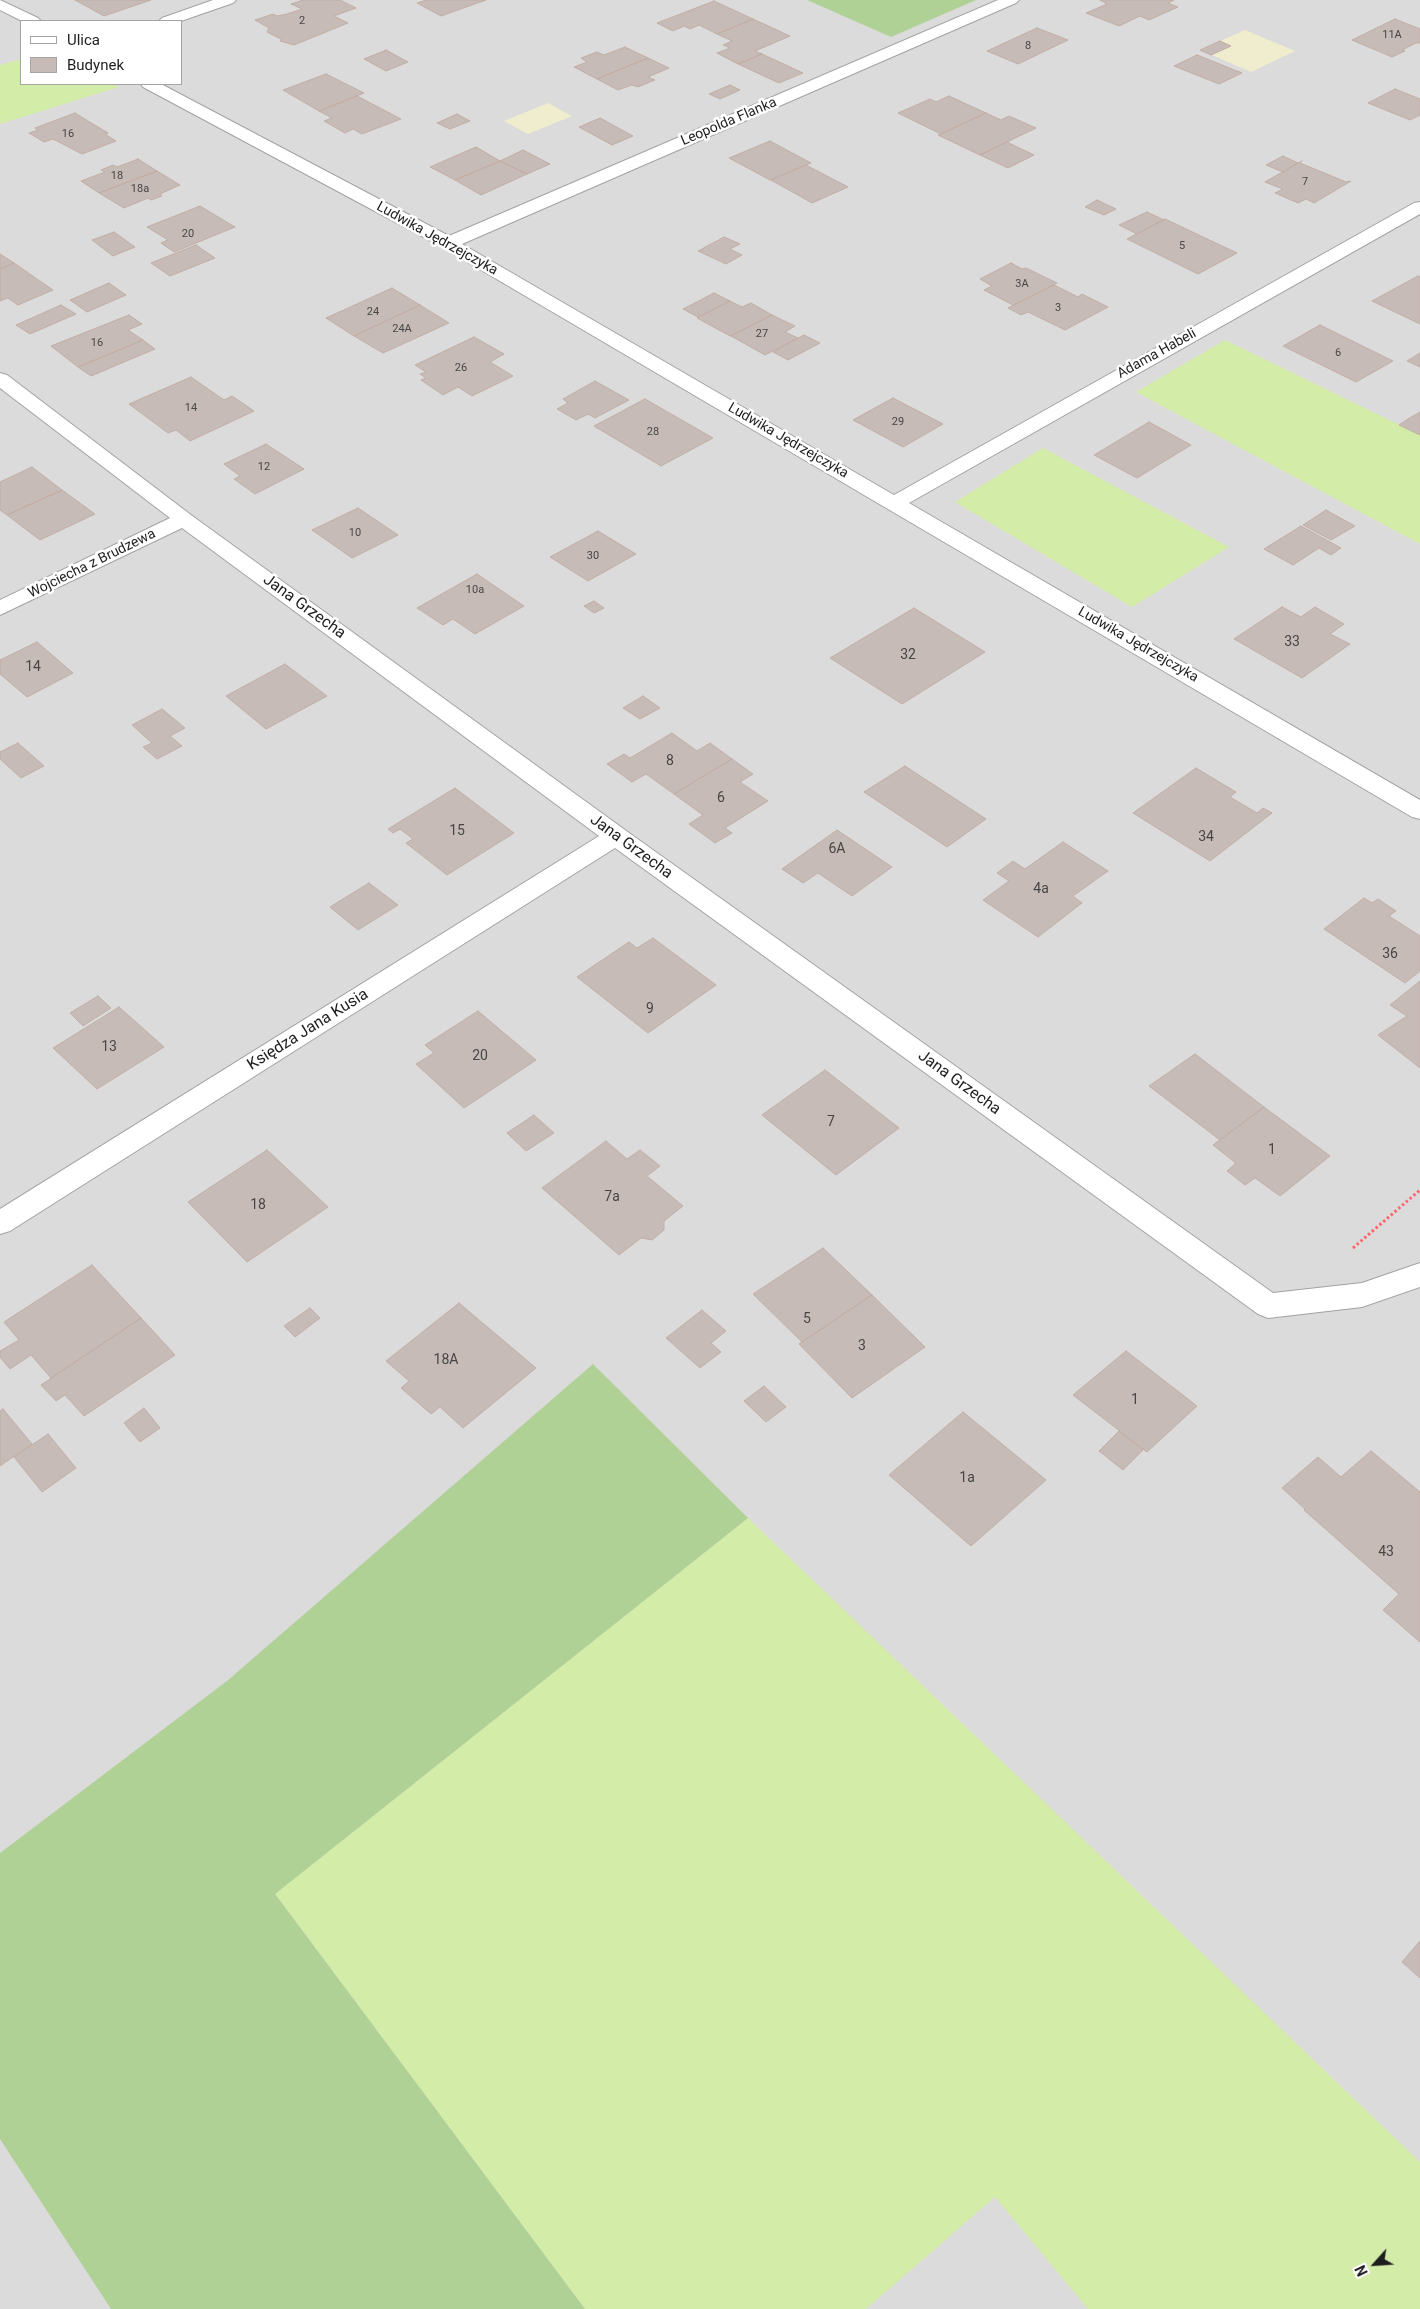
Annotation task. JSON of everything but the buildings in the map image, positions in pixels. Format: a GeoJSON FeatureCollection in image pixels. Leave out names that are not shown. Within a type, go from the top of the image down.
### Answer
{"type":"FeatureCollection","features":[{"type":"Feature","properties":{"kind":"street"},"geometry":{"type":"LineString","coordinates":[[170,20],[228,0]]}},
{"type":"Feature","properties":{"kind":"street","name":"Leopolda Flanka"},"geometry":{"type":"LineString","coordinates":[[448,244],[1010,0]]}},
{"type":"Feature","properties":{"kind":"street"},"geometry":{"type":"LineString","coordinates":[[0,4],[31,20]]}},
{"type":"Feature","properties":{"kind":"street","name":"Ludwika Jędrzejczyka"},"geometry":{"type":"LineString","coordinates":[[151,85],[448,244],[894,502],[1420,811]]}},
{"type":"Feature","properties":{"kind":"street","name":"Adama Habeli"},"geometry":{"type":"LineString","coordinates":[[894,502],[1420,207]]}},
{"type":"Feature","properties":{"kind":"street","name":"Jana Grzecha"},"geometry":{"type":"LineString","coordinates":[[0,379],[184,519],[616,836],[1268,1306],[1362,1295],[1420,1275]]}},
{"type":"Feature","properties":{"kind":"street","name":"Wojciecha z Brudzewa"},"geometry":{"type":"LineString","coordinates":[[0,608],[184,519]]}},
{"type":"Feature","properties":{"kind":"street","name":"Księdza Jana Kusia"},"geometry":{"type":"LineString","coordinates":[[0,1223],[616,836]]}},
{"type":"Feature","properties":{"kind":"shaded area"},"geometry":{"type":"Polygon","coordinates":[[[0,0],[1420,0],[1420,2309],[0,2309],[0,0]]]}},
{"type":"Feature","properties":{"kind":"shaded area"},"geometry":{"type":"Polygon","coordinates":[[[1245,30],[1295,51],[1251,72],[1200,50],[1245,30]]]}},
{"type":"Feature","properties":{"kind":"shaded area"},"geometry":{"type":"Polygon","coordinates":[[[548,103],[572,116],[528,134],[504,121],[548,103]]]}},
{"type":"Feature","properties":{"kind":"green space"},"geometry":{"type":"Polygon","coordinates":[[[807,0],[976,0],[891,37],[807,0]]]}},
{"type":"Feature","properties":{"kind":"green space"},"geometry":{"type":"Polygon","coordinates":[[[20,59],[20,85],[115,85],[119,87],[0,124],[0,65],[20,59]]]}},
{"type":"Feature","properties":{"kind":"green space"},"geometry":{"type":"Polygon","coordinates":[[[1225,340],[1420,435],[1420,544],[1136,392],[1225,340]]]}},
{"type":"Feature","properties":{"kind":"green space"},"geometry":{"type":"Polygon","coordinates":[[[1043,448],[1229,547],[1132,607],[955,502],[1043,448]]]}},
{"type":"Feature","properties":{"kind":"green space"},"geometry":{"type":"Polygon","coordinates":[[[593,1364],[748,1518],[275,1894],[585,2309],[111,2309],[0,2139],[0,1853],[227,1681],[593,1364]]]}},
{"type":"Feature","properties":{"kind":"green space"},"geometry":{"type":"Polygon","coordinates":[[[748,1518],[1420,2162],[1420,2309],[1088,2309],[995,2197],[866,2309],[585,2309],[275,1894],[748,1518]]]}}]}
